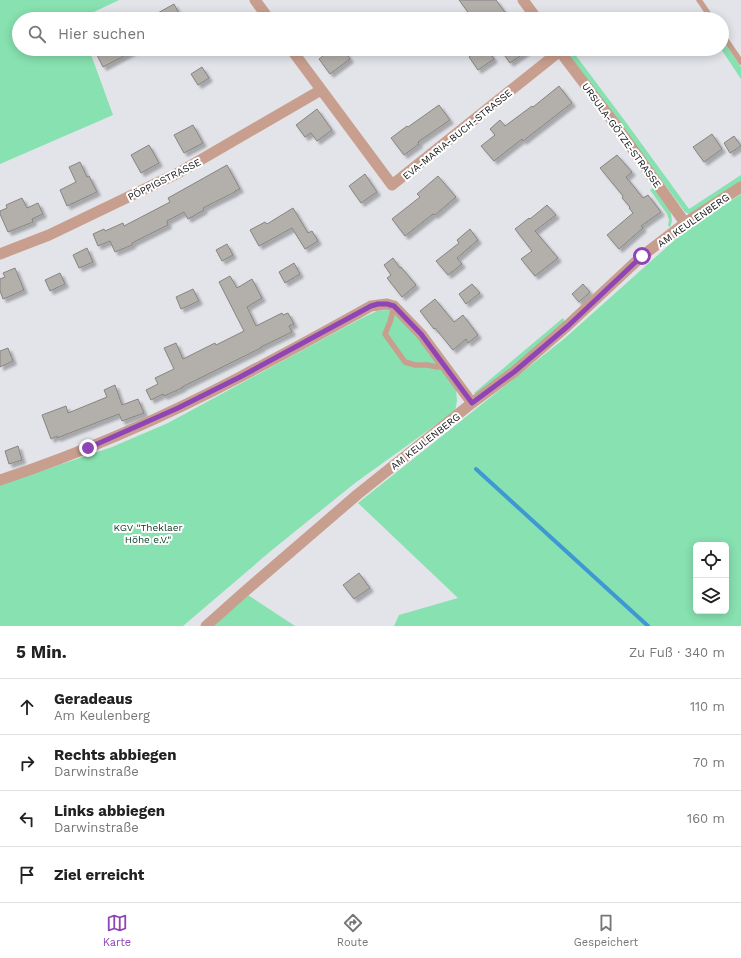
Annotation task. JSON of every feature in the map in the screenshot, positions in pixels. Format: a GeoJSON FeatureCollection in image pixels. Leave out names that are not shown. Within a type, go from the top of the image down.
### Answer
{"type":"FeatureCollection","features":[{"type":"Feature","properties":{"kind":"street"},"geometry":{"type":"LineString","coordinates":[[255,0],[264,12]]}},
{"type":"Feature","properties":{"kind":"street"},"geometry":{"type":"LineString","coordinates":[[523,0],[531,12]]}},
{"type":"Feature","properties":{"kind":"street","name":"EVA-MARIA-BUCH-STRASSE"},"geometry":{"type":"LineString","coordinates":[[296,56],[392,185],[552,56]]}},
{"type":"Feature","properties":{"kind":"street","name":"URSULA-GÖTZE-STRASSE"},"geometry":{"type":"LineString","coordinates":[[564,56],[612,120],[685,223]]}},
{"type":"Feature","properties":{"kind":"street","name":"PÖPPIGSTRASSE"},"geometry":{"type":"LineString","coordinates":[[0,254],[49,235],[178,173],[321,90]]}},
{"type":"Feature","properties":{"kind":"street","name":"AM KEULENBERG"},"geometry":{"type":"LineString","coordinates":[[206,626],[358,494],[472,403],[514,372],[568,326],[642,256],[685,223],[741,187]]}},
{"type":"Feature","properties":{"kind":"street"},"geometry":{"type":"LineString","coordinates":[[0,480],[88,448],[178,408],[240,377],[371,306],[378,304],[394,306],[421,334],[472,403]]}},
{"type":"Feature","properties":{"kind":"lane"},"geometry":{"type":"LineString","coordinates":[[699,0],[707,12]]}},
{"type":"Feature","properties":{"kind":"lane"},"geometry":{"type":"LineString","coordinates":[[729,44],[741,62]]}},
{"type":"Feature","properties":{"kind":"lane"},"geometry":{"type":"LineString","coordinates":[[394,306],[385,334],[405,362],[415,365],[438,367],[444,364]]}},
{"type":"Feature","properties":{"kind":"green space"},"geometry":{"type":"Polygon","coordinates":[[[0,0],[119,0],[94,12],[12,12],[12,56],[92,56],[113,115],[0,164],[0,0]]]}},
{"type":"Feature","properties":{"kind":"green space"},"geometry":{"type":"Polygon","coordinates":[[[729,49],[741,67],[741,79],[726,56],[729,56],[729,49]]]}},
{"type":"Feature","properties":{"kind":"green space"},"geometry":{"type":"Polygon","coordinates":[[[569,56],[576,56],[689,209],[741,175],[741,182],[694,212],[689,214],[685,212],[569,56]]]}},
{"type":"Feature","properties":{"kind":"green space"},"geometry":{"type":"Polygon","coordinates":[[[654,187],[668,206],[672,216],[670,227],[668,226],[669,220],[667,214],[650,190],[654,187]]]}},
{"type":"Feature","properties":{"kind":"green space"},"geometry":{"type":"Polygon","coordinates":[[[741,194],[741,626],[394,626],[399,615],[458,598],[358,503],[565,338],[687,229],[741,194]]]}},
{"type":"Feature","properties":{"kind":"green space","name":"KGV \"Theklaer Höhe e.V.\""},"geometry":{"type":"Polygon","coordinates":[[[388,310],[398,314],[444,370],[456,388],[457,401],[455,411],[355,483],[272,550],[183,626],[0,626],[0,485],[112,447],[168,423],[362,318],[377,311],[388,310]]]}},
{"type":"Feature","properties":{"kind":"green space"},"geometry":{"type":"Polygon","coordinates":[[[563,318],[565,322],[512,368],[476,395],[474,393],[563,318]]]}},
{"type":"Feature","properties":{"kind":"green space"},"geometry":{"type":"Polygon","coordinates":[[[248,595],[295,626],[214,626],[248,595]]]}},
{"type":"Feature","properties":{"kind":"building"},"geometry":{"type":"Polygon","coordinates":[[[459,0],[496,0],[505,12],[468,12],[459,0]]]}},
{"type":"Feature","properties":{"kind":"building"},"geometry":{"type":"Polygon","coordinates":[[[174,4],[178,12],[160,12],[174,4]]]}},
{"type":"Feature","properties":{"kind":"building"},"geometry":{"type":"Polygon","coordinates":[[[98,56],[124,56],[103,67],[98,56]]]}},
{"type":"Feature","properties":{"kind":"building"},"geometry":{"type":"Polygon","coordinates":[[[323,56],[348,56],[350,59],[330,74],[319,59],[323,56]]]}},
{"type":"Feature","properties":{"kind":"building"},"geometry":{"type":"Polygon","coordinates":[[[492,56],[494,59],[478,70],[469,57],[492,56]]]}},
{"type":"Feature","properties":{"kind":"building"},"geometry":{"type":"Polygon","coordinates":[[[505,56],[520,56],[510,63],[505,56]]]}},
{"type":"Feature","properties":{"kind":"building"},"geometry":{"type":"Polygon","coordinates":[[[202,67],[209,78],[198,85],[191,74],[202,67]]]}},
{"type":"Feature","properties":{"kind":"building"},"geometry":{"type":"Polygon","coordinates":[[[559,86],[572,103],[523,141],[522,139],[494,161],[481,146],[495,135],[490,129],[500,120],[505,126],[532,106],[533,107],[559,86]]]}},
{"type":"Feature","properties":{"kind":"building"},"geometry":{"type":"Polygon","coordinates":[[[439,105],[450,120],[418,142],[419,144],[404,155],[391,138],[439,105]]]}},
{"type":"Feature","properties":{"kind":"building"},"geometry":{"type":"Polygon","coordinates":[[[317,109],[332,130],[317,141],[311,133],[305,137],[296,125],[317,109]]]}},
{"type":"Feature","properties":{"kind":"building"},"geometry":{"type":"Polygon","coordinates":[[[193,125],[203,143],[184,153],[174,135],[193,125]]]}},
{"type":"Feature","properties":{"kind":"building"},"geometry":{"type":"Polygon","coordinates":[[[712,134],[722,149],[704,162],[693,147],[712,134]]]}},
{"type":"Feature","properties":{"kind":"building"},"geometry":{"type":"Polygon","coordinates":[[[734,136],[741,146],[730,153],[724,143],[734,136]]]}},
{"type":"Feature","properties":{"kind":"building"},"geometry":{"type":"Polygon","coordinates":[[[149,145],[159,163],[141,173],[131,155],[149,145]]]}},
{"type":"Feature","properties":{"kind":"building"},"geometry":{"type":"Polygon","coordinates":[[[617,155],[632,172],[626,177],[643,198],[648,195],[661,212],[641,226],[643,228],[619,249],[607,235],[633,213],[622,198],[623,196],[600,168],[617,155]]]}},
{"type":"Feature","properties":{"kind":"building"},"geometry":{"type":"Polygon","coordinates":[[[80,162],[87,177],[89,176],[97,192],[67,206],[60,190],[76,182],[69,167],[80,162]]]}},
{"type":"Feature","properties":{"kind":"building"},"geometry":{"type":"Polygon","coordinates":[[[227,165],[240,189],[203,208],[204,210],[188,219],[184,212],[167,221],[168,225],[132,243],[132,245],[115,252],[110,241],[98,246],[93,234],[104,229],[105,231],[123,223],[124,226],[170,202],[168,198],[227,165]]]}},
{"type":"Feature","properties":{"kind":"building"},"geometry":{"type":"Polygon","coordinates":[[[365,174],[377,192],[361,203],[349,186],[365,174]]]}},
{"type":"Feature","properties":{"kind":"building"},"geometry":{"type":"Polygon","coordinates":[[[438,176],[456,197],[435,215],[433,214],[405,236],[392,219],[420,197],[417,194],[438,176]]]}},
{"type":"Feature","properties":{"kind":"building"},"geometry":{"type":"Polygon","coordinates":[[[22,198],[27,208],[38,203],[43,214],[32,219],[33,222],[8,232],[0,211],[7,208],[6,205],[22,198]]]}},
{"type":"Feature","properties":{"kind":"building"},"geometry":{"type":"Polygon","coordinates":[[[547,205],[556,215],[535,231],[558,258],[535,276],[521,259],[532,251],[515,229],[547,205]]]}},
{"type":"Feature","properties":{"kind":"building"},"geometry":{"type":"Polygon","coordinates":[[[293,208],[308,233],[312,231],[318,241],[305,249],[292,228],[259,246],[250,230],[265,222],[267,224],[293,208]]]}},
{"type":"Feature","properties":{"kind":"building"},"geometry":{"type":"Polygon","coordinates":[[[470,229],[478,240],[457,258],[462,264],[448,275],[436,261],[459,243],[457,240],[470,229]]]}},
{"type":"Feature","properties":{"kind":"building"},"geometry":{"type":"Polygon","coordinates":[[[227,244],[233,255],[222,261],[216,250],[227,244]]]}},
{"type":"Feature","properties":{"kind":"building"},"geometry":{"type":"Polygon","coordinates":[[[87,248],[93,262],[79,268],[73,255],[87,248]]]}},
{"type":"Feature","properties":{"kind":"building"},"geometry":{"type":"Polygon","coordinates":[[[393,258],[416,285],[402,297],[387,278],[391,275],[384,265],[393,258]]]}},
{"type":"Feature","properties":{"kind":"building"},"geometry":{"type":"Polygon","coordinates":[[[294,263],[300,274],[285,283],[279,272],[294,263]]]}},
{"type":"Feature","properties":{"kind":"building"},"geometry":{"type":"Polygon","coordinates":[[[15,268],[24,290],[3,299],[0,291],[0,279],[5,277],[3,273],[15,268]]]}},
{"type":"Feature","properties":{"kind":"building"},"geometry":{"type":"Polygon","coordinates":[[[60,273],[65,284],[50,291],[45,280],[60,273]]]}},
{"type":"Feature","properties":{"kind":"building"},"geometry":{"type":"Polygon","coordinates":[[[230,276],[237,288],[252,279],[262,298],[247,307],[256,326],[282,313],[283,315],[288,313],[294,324],[289,326],[292,332],[182,388],[164,396],[163,394],[151,400],[146,390],[158,384],[155,378],[174,369],[164,348],[176,343],[183,359],[244,331],[219,282],[230,276]]]}},
{"type":"Feature","properties":{"kind":"building"},"geometry":{"type":"Polygon","coordinates":[[[472,284],[480,293],[466,304],[459,294],[472,284]]]}},
{"type":"Feature","properties":{"kind":"building"},"geometry":{"type":"Polygon","coordinates":[[[583,284],[590,292],[579,302],[572,294],[583,284]]]}},
{"type":"Feature","properties":{"kind":"building"},"geometry":{"type":"Polygon","coordinates":[[[193,289],[199,301],[181,309],[176,297],[193,289]]]}},
{"type":"Feature","properties":{"kind":"building"},"geometry":{"type":"Polygon","coordinates":[[[435,299],[454,322],[463,315],[478,335],[468,343],[466,339],[453,350],[420,311],[435,299]]]}},
{"type":"Feature","properties":{"kind":"building"},"geometry":{"type":"Polygon","coordinates":[[[8,348],[13,361],[0,367],[0,351],[8,348]]]}},
{"type":"Feature","properties":{"kind":"building"},"geometry":{"type":"Polygon","coordinates":[[[115,385],[122,405],[138,399],[144,413],[122,421],[119,414],[51,439],[42,415],[66,406],[68,413],[107,397],[104,390],[115,385]]]}},
{"type":"Feature","properties":{"kind":"building"},"geometry":{"type":"Polygon","coordinates":[[[18,446],[22,460],[9,464],[5,451],[18,446]]]}},
{"type":"Feature","properties":{"kind":"building"},"geometry":{"type":"Polygon","coordinates":[[[359,573],[370,588],[354,599],[343,585],[359,573]]]}},
{"type":"Feature","properties":{"kind":"waterway"},"geometry":{"type":"LineString","coordinates":[[476,469],[648,626]]}},
{"type":"Feature","properties":{"kind":"route"},"geometry":{"type":"LineString","coordinates":[[88,448],[178,408],[240,377],[371,306],[378,304],[394,306],[421,334],[472,403],[514,372],[568,326],[642,256]]}}]}
